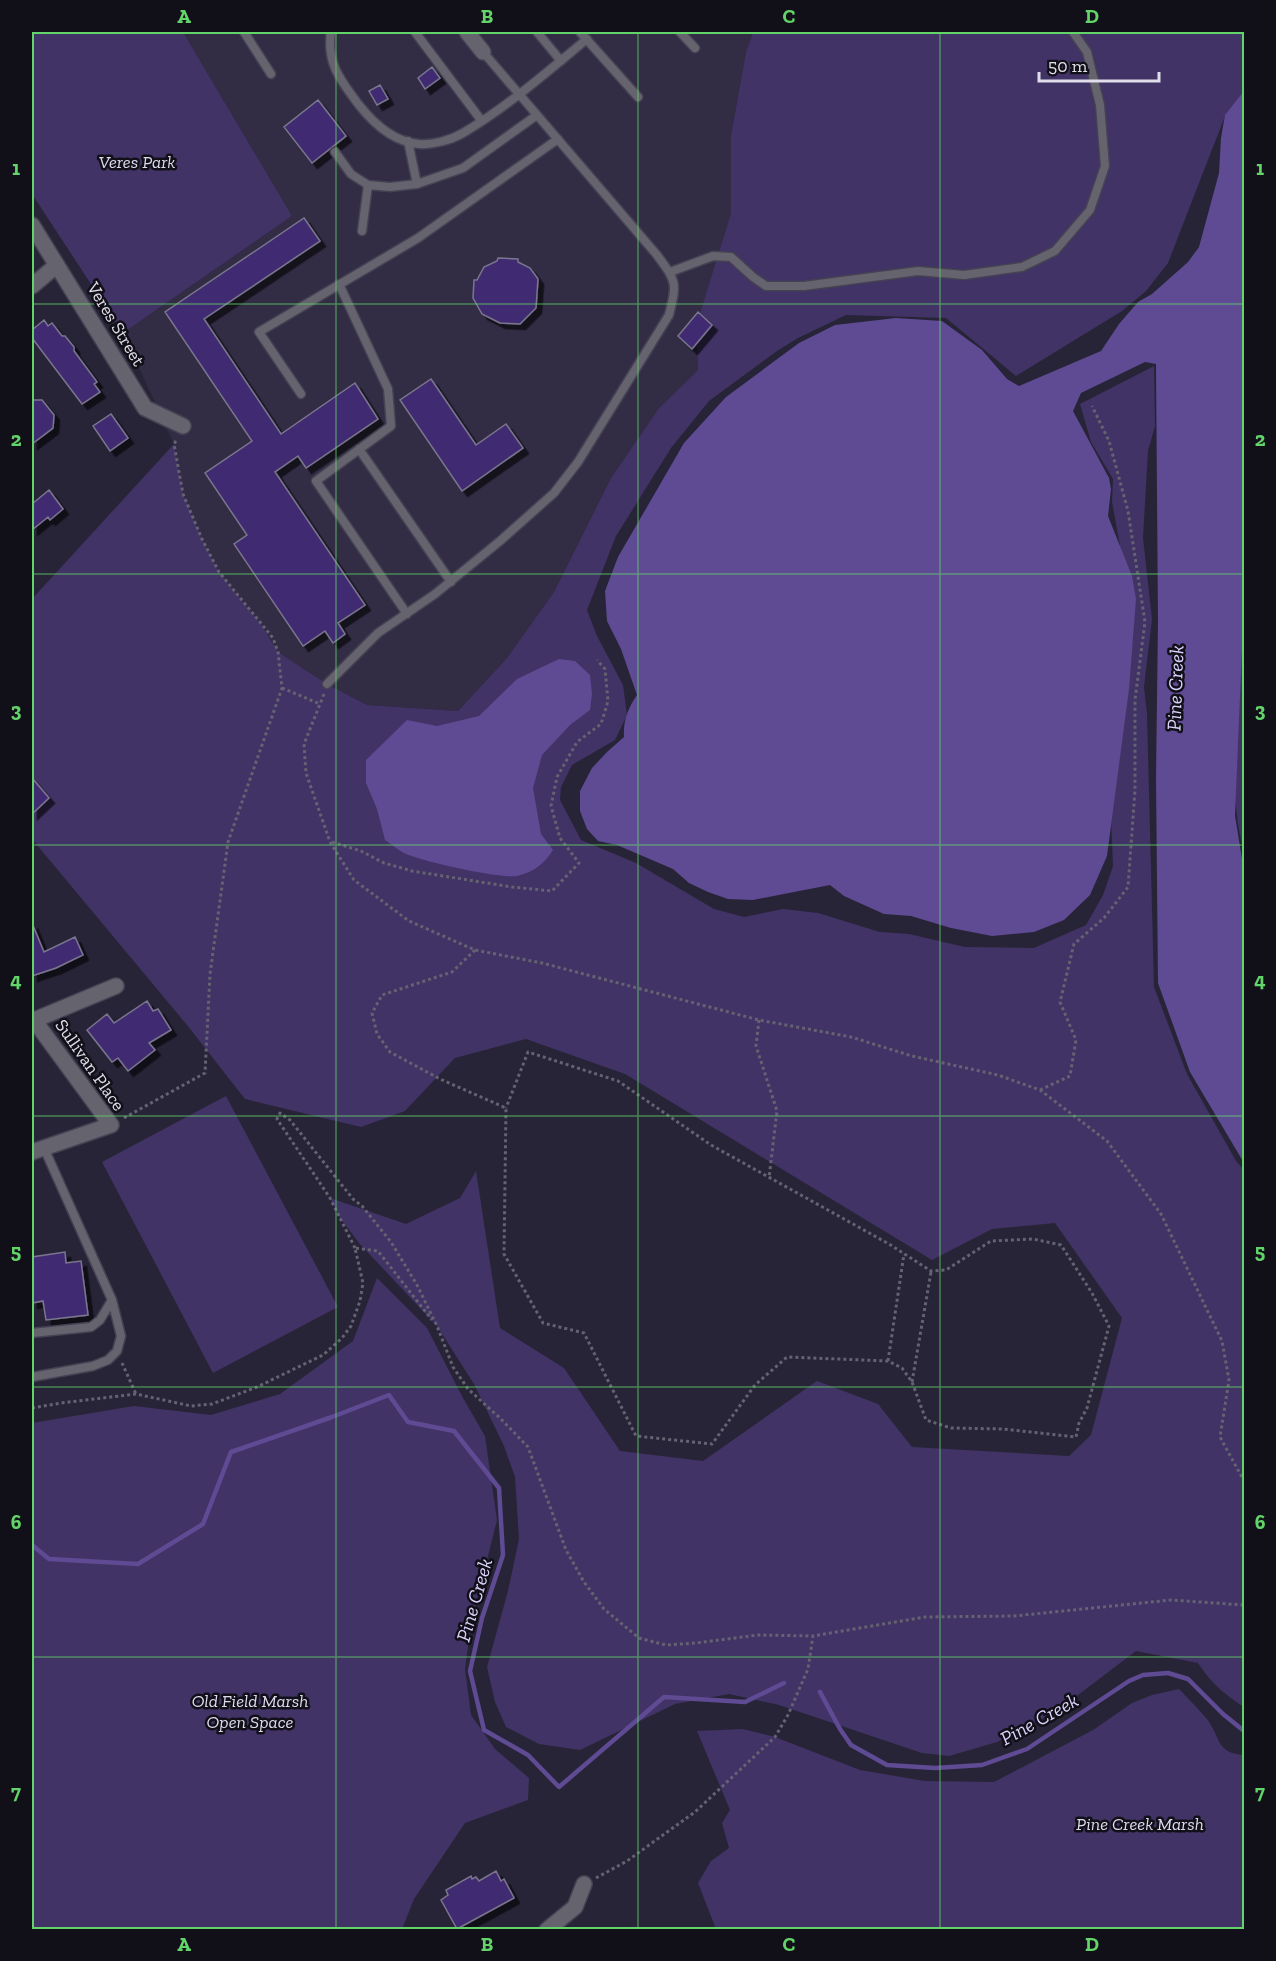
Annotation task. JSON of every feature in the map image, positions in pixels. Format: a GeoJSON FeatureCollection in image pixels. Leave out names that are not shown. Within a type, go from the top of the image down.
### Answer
{"type":"FeatureCollection","features":[{"type":"Feature","properties":{"kind":"street"},"geometry":{"type":"LineString","coordinates":[[467,32],[483,52]]}},
{"type":"Feature","properties":{"kind":"street","name":"Veres Street"},"geometry":{"type":"LineString","coordinates":[[32,225],[145,408],[183,426]]}},
{"type":"Feature","properties":{"kind":"street"},"geometry":{"type":"LineString","coordinates":[[32,286],[57,265]]}},
{"type":"Feature","properties":{"kind":"street"},"geometry":{"type":"LineString","coordinates":[[33,1020],[116,986]]}},
{"type":"Feature","properties":{"kind":"street","name":"Sullivan Place"},"geometry":{"type":"LineString","coordinates":[[33,1020],[111,1125],[38,1150]]}},
{"type":"Feature","properties":{"kind":"street"},"geometry":{"type":"LineString","coordinates":[[547,1929],[575,1907],[584,1884]]}},
{"type":"Feature","properties":{"kind":"lane"},"geometry":{"type":"LineString","coordinates":[[244,32],[271,74]]}},
{"type":"Feature","properties":{"kind":"lane"},"geometry":{"type":"LineString","coordinates":[[331,32],[330,58],[334,68],[368,117],[393,136],[417,144],[436,143],[461,134],[519,94],[587,39]]}},
{"type":"Feature","properties":{"kind":"lane"},"geometry":{"type":"LineString","coordinates":[[415,32],[481,120]]}},
{"type":"Feature","properties":{"kind":"lane"},"geometry":{"type":"LineString","coordinates":[[537,32],[561,61]]}},
{"type":"Feature","properties":{"kind":"lane"},"geometry":{"type":"LineString","coordinates":[[580,32],[638,97]]}},
{"type":"Feature","properties":{"kind":"lane"},"geometry":{"type":"LineString","coordinates":[[681,32],[695,48]]}},
{"type":"Feature","properties":{"kind":"lane"},"geometry":{"type":"LineString","coordinates":[[670,272],[712,256],[730,257],[766,286],[804,286],[918,271],[963,275],[1022,267],[1055,251],[1090,210],[1105,166],[1100,105],[1087,52],[1073,32]]}},
{"type":"Feature","properties":{"kind":"lane"},"geometry":{"type":"LineString","coordinates":[[327,684],[378,633],[451,582],[554,493],[578,462],[669,315],[676,289],[670,272],[483,52]]}},
{"type":"Feature","properties":{"kind":"lane"},"geometry":{"type":"LineString","coordinates":[[334,152],[351,174],[368,185],[390,187],[417,184],[463,168],[537,115]]}},
{"type":"Feature","properties":{"kind":"lane"},"geometry":{"type":"LineString","coordinates":[[301,394],[259,332],[418,237],[558,139]]}},
{"type":"Feature","properties":{"kind":"lane"},"geometry":{"type":"LineString","coordinates":[[408,141],[417,184]]}},
{"type":"Feature","properties":{"kind":"lane"},"geometry":{"type":"LineString","coordinates":[[362,231],[368,185]]}},
{"type":"Feature","properties":{"kind":"lane"},"geometry":{"type":"LineString","coordinates":[[339,284],[388,389],[391,426],[316,481],[407,614]]}},
{"type":"Feature","properties":{"kind":"lane"},"geometry":{"type":"LineString","coordinates":[[359,449],[451,582]]}},
{"type":"Feature","properties":{"kind":"lane"},"geometry":{"type":"LineString","coordinates":[[32,1377],[93,1366],[108,1360],[117,1351],[121,1336],[112,1300],[38,1150]]}},
{"type":"Feature","properties":{"kind":"lane"},"geometry":{"type":"LineString","coordinates":[[32,1333],[91,1327],[100,1320],[112,1300]]}},
{"type":"Feature","properties":{"kind":"path"},"geometry":{"type":"LineString","coordinates":[[1040,1090],[1070,1076],[1076,1040],[1060,1002],[1074,944],[1104,918],[1128,887],[1134,790],[1135,700],[1145,622],[1128,510],[1109,441],[1092,406]]}},
{"type":"Feature","properties":{"kind":"path"},"geometry":{"type":"LineString","coordinates":[[111,1125],[205,1073],[210,974],[228,842],[282,688],[278,652],[273,638],[219,572],[201,539],[183,494],[174,444],[183,426]]}},
{"type":"Feature","properties":{"kind":"path"},"geometry":{"type":"LineString","coordinates":[[330,842],[361,851],[384,863],[412,871],[552,891],[579,863],[560,838],[551,806],[557,777],[577,742],[601,724],[609,701],[605,669],[597,660]]}},
{"type":"Feature","properties":{"kind":"path"},"geometry":{"type":"LineString","coordinates":[[327,684],[304,744],[306,772],[330,842],[354,880],[409,921],[475,950],[542,963],[759,1020],[851,1037],[912,1056],[998,1075],[1040,1090],[1107,1141],[1161,1214],[1222,1341],[1229,1380],[1220,1437],[1245,1481]]}},
{"type":"Feature","properties":{"kind":"path"},"geometry":{"type":"LineString","coordinates":[[282,688],[321,704]]}},
{"type":"Feature","properties":{"kind":"path"},"geometry":{"type":"LineString","coordinates":[[475,950],[452,972],[382,995],[372,1013],[377,1034],[390,1052],[440,1079],[506,1108]]}},
{"type":"Feature","properties":{"kind":"path"},"geometry":{"type":"LineString","coordinates":[[759,1020],[756,1046],[777,1111],[768,1178]]}},
{"type":"Feature","properties":{"kind":"path"},"geometry":{"type":"LineString","coordinates":[[528,1053],[618,1081],[711,1145],[931,1271],[946,1270],[991,1241],[1033,1239],[1061,1245],[1092,1293],[1109,1326],[1087,1408],[1079,1423],[1076,1437],[1003,1429],[951,1428],[926,1420],[912,1382],[902,1368],[888,1361],[787,1357],[755,1385],[712,1444],[636,1436],[584,1333],[543,1323],[504,1254],[506,1108],[528,1053]]}},
{"type":"Feature","properties":{"kind":"path"},"geometry":{"type":"LineString","coordinates":[[32,1408],[136,1394],[191,1406],[212,1404],[257,1387],[323,1355],[342,1338],[351,1326],[360,1301],[363,1283],[355,1248],[330,1198],[278,1119],[280,1113],[290,1120],[353,1199],[362,1206],[391,1242],[417,1285],[437,1326],[453,1367],[468,1389],[528,1447],[566,1550],[584,1582],[604,1609],[624,1628],[639,1638],[666,1645],[758,1635],[813,1636],[924,1617],[1014,1616],[1171,1600],[1245,1605]]}},
{"type":"Feature","properties":{"kind":"path"},"geometry":{"type":"LineString","coordinates":[[355,1248],[378,1251],[437,1326]]}},
{"type":"Feature","properties":{"kind":"path"},"geometry":{"type":"LineString","coordinates":[[888,1361],[904,1254]]}},
{"type":"Feature","properties":{"kind":"path"},"geometry":{"type":"LineString","coordinates":[[912,1382],[931,1271]]}},
{"type":"Feature","properties":{"kind":"path"},"geometry":{"type":"LineString","coordinates":[[117,1351],[136,1394]]}},
{"type":"Feature","properties":{"kind":"path"},"geometry":{"type":"LineString","coordinates":[[584,1884],[627,1861],[695,1812],[775,1737],[788,1715],[808,1669],[813,1636]]}},
{"type":"Feature","properties":{"kind":"shaded area"},"geometry":{"type":"Polygon","coordinates":[[[183,32],[753,32],[746,52],[731,135],[731,213],[696,326],[698,370],[659,408],[611,478],[554,592],[507,658],[458,711],[367,705],[327,684],[278,652],[261,624],[219,572],[183,494],[174,444],[123,333],[292,216],[183,32]]]}},
{"type":"Feature","properties":{"kind":"green space","name":"Veres Park"},"geometry":{"type":"Polygon","coordinates":[[[32,32],[183,32],[292,216],[123,333],[32,194],[32,32]]]}},
{"type":"Feature","properties":{"kind":"green space"},"geometry":{"type":"Polygon","coordinates":[[[753,32],[1244,32],[1244,136],[1225,116],[1168,263],[1146,291],[1122,311],[1016,376],[946,318],[846,315],[798,338],[777,351],[709,401],[671,448],[616,536],[587,610],[597,636],[623,685],[627,715],[615,740],[572,765],[561,787],[560,800],[581,840],[636,863],[714,909],[744,917],[783,909],[818,913],[880,932],[909,934],[965,947],[1034,948],[1086,925],[1103,895],[1113,866],[1111,817],[1130,600],[1112,502],[1113,479],[1091,442],[1080,404],[1154,366],[1155,426],[1148,451],[1143,538],[1152,619],[1144,687],[1147,714],[1154,987],[1187,1074],[1236,1161],[1244,1170],[1244,1707],[1218,1688],[1198,1663],[1136,1651],[1057,1711],[997,1742],[949,1756],[922,1753],[779,1705],[729,1694],[675,1704],[580,1750],[539,1744],[506,1727],[495,1702],[487,1667],[508,1591],[519,1539],[515,1477],[504,1446],[474,1384],[437,1326],[359,1243],[340,1218],[330,1198],[406,1224],[460,1198],[476,1171],[500,1328],[564,1368],[620,1451],[703,1461],[817,1381],[878,1404],[912,1447],[1069,1456],[1091,1435],[1122,1318],[1055,1223],[992,1229],[932,1260],[625,1074],[526,1039],[455,1058],[405,1111],[361,1127],[245,1099],[187,1025],[32,839],[32,599],[174,444],[183,494],[219,572],[261,624],[278,652],[327,684],[367,705],[458,711],[507,658],[554,592],[611,478],[659,408],[698,370],[696,326],[731,213],[731,135],[746,52],[753,32]]]}},
{"type":"Feature","properties":{"kind":"green space"},"geometry":{"type":"Polygon","coordinates":[[[1244,316],[1244,856],[1235,797],[1244,316]]]}},
{"type":"Feature","properties":{"kind":"green space"},"geometry":{"type":"Polygon","coordinates":[[[226,1096],[338,1307],[213,1373],[102,1162],[226,1096]]]}},
{"type":"Feature","properties":{"kind":"green space","name":"Old Field Marsh Open Space"},"geometry":{"type":"Polygon","coordinates":[[[377,1278],[427,1328],[485,1436],[497,1520],[471,1624],[465,1669],[471,1715],[495,1749],[529,1778],[528,1800],[465,1823],[414,1899],[402,1929],[32,1929],[32,1423],[134,1406],[211,1415],[280,1394],[353,1341],[377,1278]]]}},
{"type":"Feature","properties":{"kind":"green space","name":"Pine Creek Marsh"},"geometry":{"type":"Polygon","coordinates":[[[1179,1689],[1206,1718],[1223,1747],[1235,1754],[1244,1755],[1244,1929],[716,1929],[698,1883],[711,1861],[729,1848],[722,1823],[730,1810],[697,1731],[743,1729],[775,1737],[860,1770],[925,1781],[994,1782],[1093,1730],[1132,1703],[1152,1695],[1179,1689]]]}},
{"type":"Feature","properties":{"kind":"water"},"geometry":{"type":"Polygon","coordinates":[[[1244,91],[1244,602],[1235,816],[1244,871],[1244,1163],[1190,1072],[1158,983],[1156,364],[1145,362],[1081,393],[1073,411],[1109,478],[1111,489],[1108,516],[1132,576],[1136,599],[1129,689],[1107,856],[1090,895],[1064,920],[1034,932],[992,936],[951,928],[911,916],[884,914],[844,896],[830,885],[753,900],[728,899],[689,883],[673,869],[617,845],[598,841],[587,829],[580,811],[580,791],[592,768],[624,737],[627,715],[637,695],[621,649],[607,621],[605,591],[618,557],[684,443],[726,397],[799,343],[835,325],[896,318],[942,321],[982,350],[1007,379],[1019,386],[1101,351],[1119,324],[1138,302],[1152,294],[1188,262],[1199,247],[1219,173],[1225,115],[1244,91]]]}},
{"type":"Feature","properties":{"kind":"water"},"geometry":{"type":"Polygon","coordinates":[[[559,659],[575,661],[590,675],[592,694],[590,710],[570,725],[542,755],[533,788],[541,834],[553,850],[546,859],[533,870],[517,876],[495,875],[461,869],[413,856],[402,852],[385,840],[377,809],[366,783],[366,760],[407,720],[437,726],[479,716],[517,679],[559,659]]]}},
{"type":"Feature","properties":{"kind":"building"},"geometry":{"type":"Polygon","coordinates":[[[432,67],[440,78],[425,89],[418,78],[432,67]]]}},
{"type":"Feature","properties":{"kind":"building"},"geometry":{"type":"Polygon","coordinates":[[[380,85],[388,99],[377,105],[369,91],[380,85]]]}},
{"type":"Feature","properties":{"kind":"building"},"geometry":{"type":"Polygon","coordinates":[[[318,100],[346,136],[312,163],[284,127],[318,100]]]}},
{"type":"Feature","properties":{"kind":"building"},"geometry":{"type":"Polygon","coordinates":[[[304,218],[320,241],[204,319],[281,434],[355,383],[378,419],[306,468],[298,456],[275,472],[365,605],[338,623],[345,634],[333,643],[325,631],[303,646],[234,544],[247,535],[205,473],[252,441],[165,312],[304,218]]]}},
{"type":"Feature","properties":{"kind":"building"},"geometry":{"type":"Polygon","coordinates":[[[498,258],[518,259],[518,262],[530,268],[538,279],[536,308],[520,324],[500,323],[482,314],[473,298],[474,280],[477,280],[484,267],[497,261],[498,258]]]}},
{"type":"Feature","properties":{"kind":"building"},"geometry":{"type":"Polygon","coordinates":[[[698,312],[712,325],[692,349],[678,336],[698,312]]]}},
{"type":"Feature","properties":{"kind":"building"},"geometry":{"type":"Polygon","coordinates":[[[44,320],[48,326],[52,323],[62,336],[65,336],[97,382],[94,384],[100,392],[82,404],[32,338],[32,330],[44,320]]]}},
{"type":"Feature","properties":{"kind":"building"},"geometry":{"type":"Polygon","coordinates":[[[431,379],[476,445],[506,424],[523,448],[462,491],[400,400],[431,379]]]}},
{"type":"Feature","properties":{"kind":"building"},"geometry":{"type":"Polygon","coordinates":[[[32,400],[42,400],[54,415],[53,428],[32,444],[32,400]]]}},
{"type":"Feature","properties":{"kind":"building"},"geometry":{"type":"Polygon","coordinates":[[[111,414],[128,438],[110,451],[93,426],[111,414]]]}},
{"type":"Feature","properties":{"kind":"building"},"geometry":{"type":"Polygon","coordinates":[[[49,490],[63,509],[50,520],[48,517],[32,530],[32,504],[49,490]]]}},
{"type":"Feature","properties":{"kind":"building"},"geometry":{"type":"Polygon","coordinates":[[[32,778],[49,798],[32,814],[32,778]]]}},
{"type":"Feature","properties":{"kind":"building"},"geometry":{"type":"Polygon","coordinates":[[[32,923],[44,952],[75,937],[83,955],[32,976],[32,923]]]}},
{"type":"Feature","properties":{"kind":"building"},"geometry":{"type":"Polygon","coordinates":[[[147,1001],[153,1011],[158,1009],[171,1030],[149,1043],[155,1050],[128,1071],[118,1058],[112,1062],[87,1030],[107,1014],[114,1023],[147,1001]]]}},
{"type":"Feature","properties":{"kind":"building"},"geometry":{"type":"Polygon","coordinates":[[[65,1252],[66,1263],[81,1261],[88,1315],[46,1320],[43,1301],[32,1303],[32,1257],[65,1252]]]}},
{"type":"Feature","properties":{"kind":"building"},"geometry":{"type":"Polygon","coordinates":[[[496,1871],[501,1881],[504,1879],[514,1898],[457,1929],[441,1900],[448,1895],[446,1890],[471,1876],[472,1879],[476,1877],[479,1881],[496,1871]]]}},
{"type":"Feature","properties":{"kind":"waterway","name":"Pine Creek"},"geometry":{"type":"LineString","coordinates":[[32,1545],[49,1559],[138,1564],[203,1524],[231,1452],[389,1395],[408,1422],[454,1431],[499,1488],[503,1555],[482,1618],[470,1671],[484,1730],[528,1755],[559,1787],[664,1697],[745,1702],[784,1683]]}},
{"type":"Feature","properties":{"kind":"waterway","name":"Pine Creek"},"geometry":{"type":"LineString","coordinates":[[820,1692],[851,1745],[887,1765],[935,1768],[982,1765],[1027,1749],[1129,1681],[1143,1675],[1168,1673],[1188,1679],[1223,1714],[1244,1731]]}}]}
